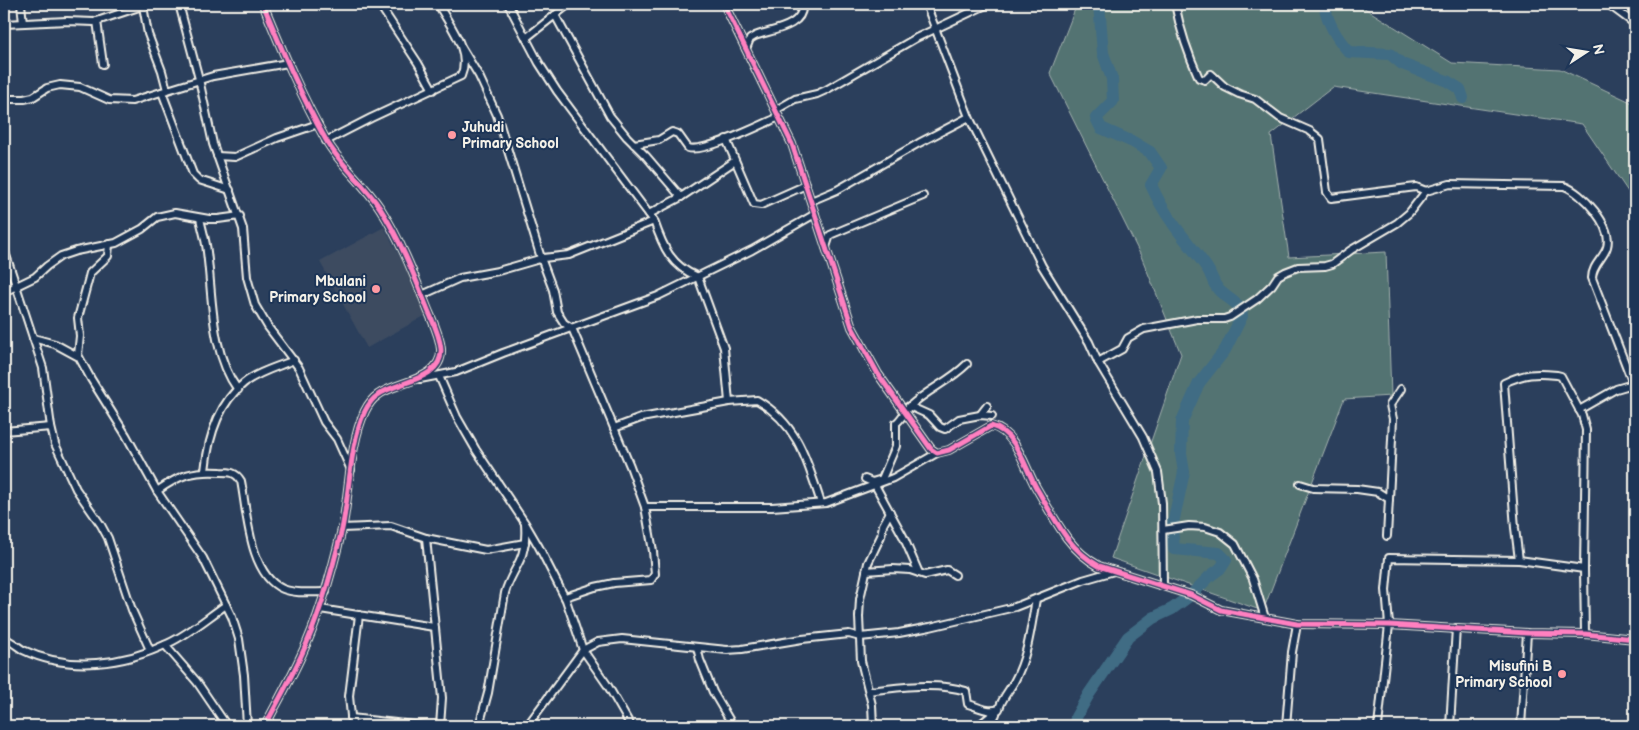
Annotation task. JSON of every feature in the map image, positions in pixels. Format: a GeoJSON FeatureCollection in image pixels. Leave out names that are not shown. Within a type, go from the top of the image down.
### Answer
{"type":"FeatureCollection","features":[{"type":"Feature","properties":{"kind":"street"},"geometry":{"type":"LineString","coordinates":[[21,4],[23,23]]}},
{"type":"Feature","properties":{"kind":"street"},"geometry":{"type":"LineString","coordinates":[[179,4],[217,156],[240,216],[247,277],[255,305],[268,327],[294,360],[307,383],[324,422],[337,439],[351,470]]}},
{"type":"Feature","properties":{"kind":"street"},"geometry":{"type":"LineString","coordinates":[[263,4],[288,63],[326,141],[380,208],[400,244],[422,295],[435,327],[440,345],[440,356],[436,366],[416,380]]}},
{"type":"Feature","properties":{"kind":"street"},"geometry":{"type":"LineString","coordinates":[[379,4],[418,62],[433,90]]}},
{"type":"Feature","properties":{"kind":"street"},"geometry":{"type":"LineString","coordinates":[[438,4],[478,76],[497,115],[541,258],[553,290],[556,312],[559,318],[572,328],[630,466],[645,507],[653,551],[655,574],[653,578],[648,581],[614,583],[564,596]]}},
{"type":"Feature","properties":{"kind":"street"},"geometry":{"type":"LineString","coordinates":[[508,4],[539,63],[557,91],[654,221],[664,244],[678,266],[698,277],[724,348],[729,402]]}},
{"type":"Feature","properties":{"kind":"street"},"geometry":{"type":"LineString","coordinates":[[526,38],[568,4]]}},
{"type":"Feature","properties":{"kind":"street"},"geometry":{"type":"LineString","coordinates":[[724,4],[792,144],[852,327],[878,374],[931,449],[937,453]]}},
{"type":"Feature","properties":{"kind":"street"},"geometry":{"type":"LineString","coordinates":[[746,49],[750,39],[755,36],[789,25],[797,20],[801,15],[802,4]]}},
{"type":"Feature","properties":{"kind":"street"},"geometry":{"type":"LineString","coordinates":[[926,4],[970,117],[1042,266],[1144,437],[1158,472],[1162,504],[1163,586]]}},
{"type":"Feature","properties":{"kind":"street"},"geometry":{"type":"LineString","coordinates":[[776,110],[795,99],[826,90],[885,54],[988,4]]}},
{"type":"Feature","properties":{"kind":"street"},"geometry":{"type":"LineString","coordinates":[[1175,4],[1178,21],[1189,55],[1199,78],[1205,80],[1211,74],[1225,87],[1255,99],[1280,118],[1310,131],[1320,139],[1327,192],[1330,197],[1337,198],[1416,187],[1426,191]]}},
{"type":"Feature","properties":{"kind":"street"},"geometry":{"type":"LineString","coordinates":[[1608,4],[1635,24]]}},
{"type":"Feature","properties":{"kind":"street"},"geometry":{"type":"LineString","coordinates":[[4,24],[97,21],[146,5],[148,34],[162,71],[164,91],[193,174],[199,180],[230,190]]}},
{"type":"Feature","properties":{"kind":"street"},"geometry":{"type":"LineString","coordinates":[[555,15],[610,116],[681,197]]}},
{"type":"Feature","properties":{"kind":"street"},"geometry":{"type":"LineString","coordinates":[[97,21],[103,64]]}},
{"type":"Feature","properties":{"kind":"street"},"geometry":{"type":"LineString","coordinates":[[326,141],[461,76],[465,62],[462,48]]}},
{"type":"Feature","properties":{"kind":"street"},"geometry":{"type":"LineString","coordinates":[[4,99],[33,97],[47,88],[60,85],[80,87],[109,100],[122,102],[149,97],[199,79],[288,63]]}},
{"type":"Feature","properties":{"kind":"street"},"geometry":{"type":"LineString","coordinates":[[634,144],[659,140],[672,132],[678,134],[688,148],[692,150],[726,139],[779,117]]}},
{"type":"Feature","properties":{"kind":"street"},"geometry":{"type":"LineString","coordinates":[[811,201],[836,190],[919,143],[970,117]]}},
{"type":"Feature","properties":{"kind":"street"},"geometry":{"type":"LineString","coordinates":[[217,156],[235,157],[277,138],[318,124]]}},
{"type":"Feature","properties":{"kind":"street"},"geometry":{"type":"LineString","coordinates":[[726,139],[754,204],[761,205],[806,185]]}},
{"type":"Feature","properties":{"kind":"street"},"geometry":{"type":"LineString","coordinates":[[649,214],[681,197],[735,162]]}},
{"type":"Feature","properties":{"kind":"street"},"geometry":{"type":"LineString","coordinates":[[1098,362],[1121,349],[1128,338],[1144,329],[1197,319],[1224,319],[1230,317],[1257,299],[1272,285],[1278,276],[1285,272],[1298,267],[1332,264],[1351,250],[1397,223],[1409,213],[1426,191],[1450,184],[1564,186],[1579,195],[1594,210],[1604,225],[1608,237],[1607,248],[1594,269],[1592,278],[1634,386],[1616,389],[1579,410]]}},
{"type":"Feature","properties":{"kind":"street"},"geometry":{"type":"LineString","coordinates":[[826,248],[830,235],[923,196]]}},
{"type":"Feature","properties":{"kind":"street"},"geometry":{"type":"LineString","coordinates":[[4,292],[36,277],[61,256],[124,240],[157,217],[166,214],[182,214],[218,219],[240,216]]}},
{"type":"Feature","properties":{"kind":"street"},"geometry":{"type":"LineString","coordinates":[[265,726],[301,656],[326,592],[342,528],[360,422],[367,408],[379,394],[416,380],[456,372],[502,353],[658,296],[752,250],[815,214]]}},
{"type":"Feature","properties":{"kind":"street"},"geometry":{"type":"LineString","coordinates":[[200,218],[207,250],[215,321],[223,364],[238,390]]}},
{"type":"Feature","properties":{"kind":"street"},"geometry":{"type":"LineString","coordinates":[[422,295],[460,278],[498,271],[541,258],[569,255],[654,221]]}},
{"type":"Feature","properties":{"kind":"street"},"geometry":{"type":"LineString","coordinates":[[78,355],[80,336],[78,318],[90,273],[108,256],[109,244]]}},
{"type":"Feature","properties":{"kind":"street"},"geometry":{"type":"LineString","coordinates":[[4,249],[44,373],[50,427],[55,444],[69,478],[108,538],[132,610],[150,650]]}},
{"type":"Feature","properties":{"kind":"street"},"geometry":{"type":"LineString","coordinates":[[33,338],[55,344],[78,355],[157,491],[198,549],[232,617],[242,653],[247,726]]}},
{"type":"Feature","properties":{"kind":"street"},"geometry":{"type":"LineString","coordinates":[[205,471],[210,438],[226,404],[244,384],[262,373],[294,360]]}},
{"type":"Feature","properties":{"kind":"street"},"geometry":{"type":"LineString","coordinates":[[865,478],[872,482],[882,479],[896,446],[896,423],[902,418],[909,406],[959,372],[967,364]]}},
{"type":"Feature","properties":{"kind":"street"},"geometry":{"type":"LineString","coordinates":[[1519,560],[1504,383],[1521,375],[1559,375],[1579,410],[1586,430],[1585,634]]}},
{"type":"Feature","properties":{"kind":"street"},"geometry":{"type":"LineString","coordinates":[[439,376],[457,417],[476,450],[525,523],[564,596],[583,650],[608,686],[631,726]]}},
{"type":"Feature","properties":{"kind":"street"},"geometry":{"type":"LineString","coordinates":[[1387,536],[1393,420],[1390,406],[1401,389]]}},
{"type":"Feature","properties":{"kind":"street"},"geometry":{"type":"LineString","coordinates":[[614,428],[641,418],[729,402],[757,400],[781,417],[805,453],[821,503]]}},
{"type":"Feature","properties":{"kind":"street"},"geometry":{"type":"LineString","coordinates":[[909,406],[929,415],[940,427],[945,429],[959,419],[980,415],[992,416]]}},
{"type":"Feature","properties":{"kind":"street"},"geometry":{"type":"LineString","coordinates":[[980,415],[987,406]]}},
{"type":"Feature","properties":{"kind":"street"},"geometry":{"type":"LineString","coordinates":[[645,507],[772,507],[821,503],[893,478],[937,453],[949,450],[991,426],[998,428],[1015,447],[1036,488],[1068,539],[1085,558],[1099,566],[1191,595],[1221,610],[1297,624],[1389,625],[1526,633],[1585,634],[1635,639]]}},
{"type":"Feature","properties":{"kind":"street"},"geometry":{"type":"LineString","coordinates":[[4,431],[50,427]]}},
{"type":"Feature","properties":{"kind":"street"},"geometry":{"type":"LineString","coordinates":[[157,491],[168,483],[191,472],[232,472],[238,475],[241,480],[250,539],[263,569],[272,582],[284,589],[326,592]]}},
{"type":"Feature","properties":{"kind":"street"},"geometry":{"type":"LineString","coordinates":[[1300,484],[1313,488],[1357,489],[1378,492],[1389,499]]}},
{"type":"Feature","properties":{"kind":"street"},"geometry":{"type":"LineString","coordinates":[[875,485],[903,536],[920,573]]}},
{"type":"Feature","properties":{"kind":"street"},"geometry":{"type":"LineString","coordinates":[[873,726],[872,705],[861,661],[860,599],[868,563],[890,512]]}},
{"type":"Feature","properties":{"kind":"street"},"geometry":{"type":"LineString","coordinates":[[479,726],[488,693],[505,593],[520,560],[525,543],[525,523]]}},
{"type":"Feature","properties":{"kind":"street"},"geometry":{"type":"LineString","coordinates":[[342,528],[391,526],[426,538],[486,550],[525,543]]}},
{"type":"Feature","properties":{"kind":"street"},"geometry":{"type":"LineString","coordinates":[[1162,530],[1188,526],[1205,527],[1220,532],[1235,544],[1253,579],[1265,618]]}},
{"type":"Feature","properties":{"kind":"street"},"geometry":{"type":"LineString","coordinates":[[426,538],[442,698],[440,726]]}},
{"type":"Feature","properties":{"kind":"street"},"geometry":{"type":"LineString","coordinates":[[1378,726],[1389,625],[1386,590],[1389,558],[1519,560],[1584,569]]}},
{"type":"Feature","properties":{"kind":"street"},"geometry":{"type":"LineString","coordinates":[[866,571],[893,568],[910,570],[925,575],[947,570],[955,575]]}},
{"type":"Feature","properties":{"kind":"street"},"geometry":{"type":"LineString","coordinates":[[527,726],[583,650],[598,642],[622,639],[727,650],[849,634],[860,637],[899,633],[968,619],[1036,599],[1083,580],[1115,571]]}},
{"type":"Feature","properties":{"kind":"street"},"geometry":{"type":"LineString","coordinates":[[990,726],[1001,701],[1015,682],[1028,646],[1036,599]]}},
{"type":"Feature","properties":{"kind":"street"},"geometry":{"type":"LineString","coordinates":[[4,638],[23,649],[63,662],[91,664],[114,660],[165,645],[194,629],[226,606]]}},
{"type":"Feature","properties":{"kind":"street"},"geometry":{"type":"LineString","coordinates":[[320,609],[434,628]]}},
{"type":"Feature","properties":{"kind":"street"},"geometry":{"type":"LineString","coordinates":[[352,726],[351,678],[359,615]]}},
{"type":"Feature","properties":{"kind":"street"},"geometry":{"type":"LineString","coordinates":[[1286,726],[1292,652],[1297,624]]}},
{"type":"Feature","properties":{"kind":"street"},"geometry":{"type":"LineString","coordinates":[[1450,726],[1456,628]]}},
{"type":"Feature","properties":{"kind":"street"},"geometry":{"type":"LineString","coordinates":[[1521,726],[1526,633]]}},
{"type":"Feature","properties":{"kind":"street"},"geometry":{"type":"LineString","coordinates":[[165,645],[198,682],[227,726]]}},
{"type":"Feature","properties":{"kind":"street"},"geometry":{"type":"LineString","coordinates":[[697,647],[700,660],[713,692],[733,726]]}},
{"type":"Feature","properties":{"kind":"street"},"geometry":{"type":"LineString","coordinates":[[869,691],[907,687],[951,687],[966,691],[968,704],[985,710],[993,711],[999,709]]}},
{"type":"Feature","properties":{"kind":"street"},"geometry":{"type":"LineString","coordinates":[[978,726],[999,709]]}},
{"type":"Feature","properties":{"kind":"street"},"geometry":{"type":"LineString","coordinates":[[351,718],[423,726]]}},
{"type":"Feature","properties":{"kind":"shaded area"},"geometry":{"type":"Polygon","coordinates":[[[384,227],[430,313],[367,348],[320,262],[384,227]]]}},
{"type":"Feature","properties":{"kind":"green space"},"geometry":{"type":"Polygon","coordinates":[[[1077,4],[1358,4],[1452,63],[1560,69],[1635,104],[1635,202],[1582,124],[1333,87],[1271,135],[1289,257],[1386,252],[1391,396],[1344,399],[1263,611],[1111,558],[1181,354],[1141,256],[1050,73],[1077,4]]]}},
{"type":"Feature","properties":{"kind":"waterway"},"geometry":{"type":"LineString","coordinates":[[1075,726],[1076,717],[1089,694],[1128,637],[1153,618],[1172,609],[1191,595],[1221,568],[1226,560],[1219,553],[1174,549],[1172,528],[1184,472],[1181,454],[1182,421],[1199,383],[1225,350],[1242,316],[1236,304],[1216,286],[1207,268],[1176,228],[1161,204],[1151,185],[1161,168],[1150,152],[1133,142],[1101,128],[1096,118],[1113,101],[1112,79],[1103,53],[1099,4]]}},
{"type":"Feature","properties":{"kind":"waterway"},"geometry":{"type":"LineString","coordinates":[[1324,4],[1333,30],[1349,52],[1390,54],[1402,64],[1447,81],[1460,89],[1463,98]]}},
{"type":"Feature","properties":{"kind":"cycle path"},"geometry":{"type":"LineString","coordinates":[[263,4],[300,90],[326,140],[338,158],[374,199],[394,232],[434,324],[441,349],[440,360],[435,368],[417,379],[386,390],[374,398],[365,411],[356,439],[345,515],[325,594],[301,656],[265,726]]}},
{"type":"Feature","properties":{"kind":"cycle path"},"geometry":{"type":"LineString","coordinates":[[724,4],[792,144],[852,327],[878,374],[931,449],[937,453],[949,450],[991,426],[1007,436],[1014,443],[1037,489],[1067,538],[1090,560],[1099,566],[1191,595],[1221,610],[1297,624],[1389,625],[1527,633],[1585,634],[1635,639]]}},
{"type":"Feature","properties":{"kind":"place","name":"Juhudi Primary School"},"geometry":{"type":"Point","coordinates":[452,135]}},
{"type":"Feature","properties":{"kind":"place","name":"Mbulani Primary School"},"geometry":{"type":"Point","coordinates":[376,289]}},
{"type":"Feature","properties":{"kind":"place","name":"Misufini B Primary School"},"geometry":{"type":"Point","coordinates":[1562,674]}}]}
